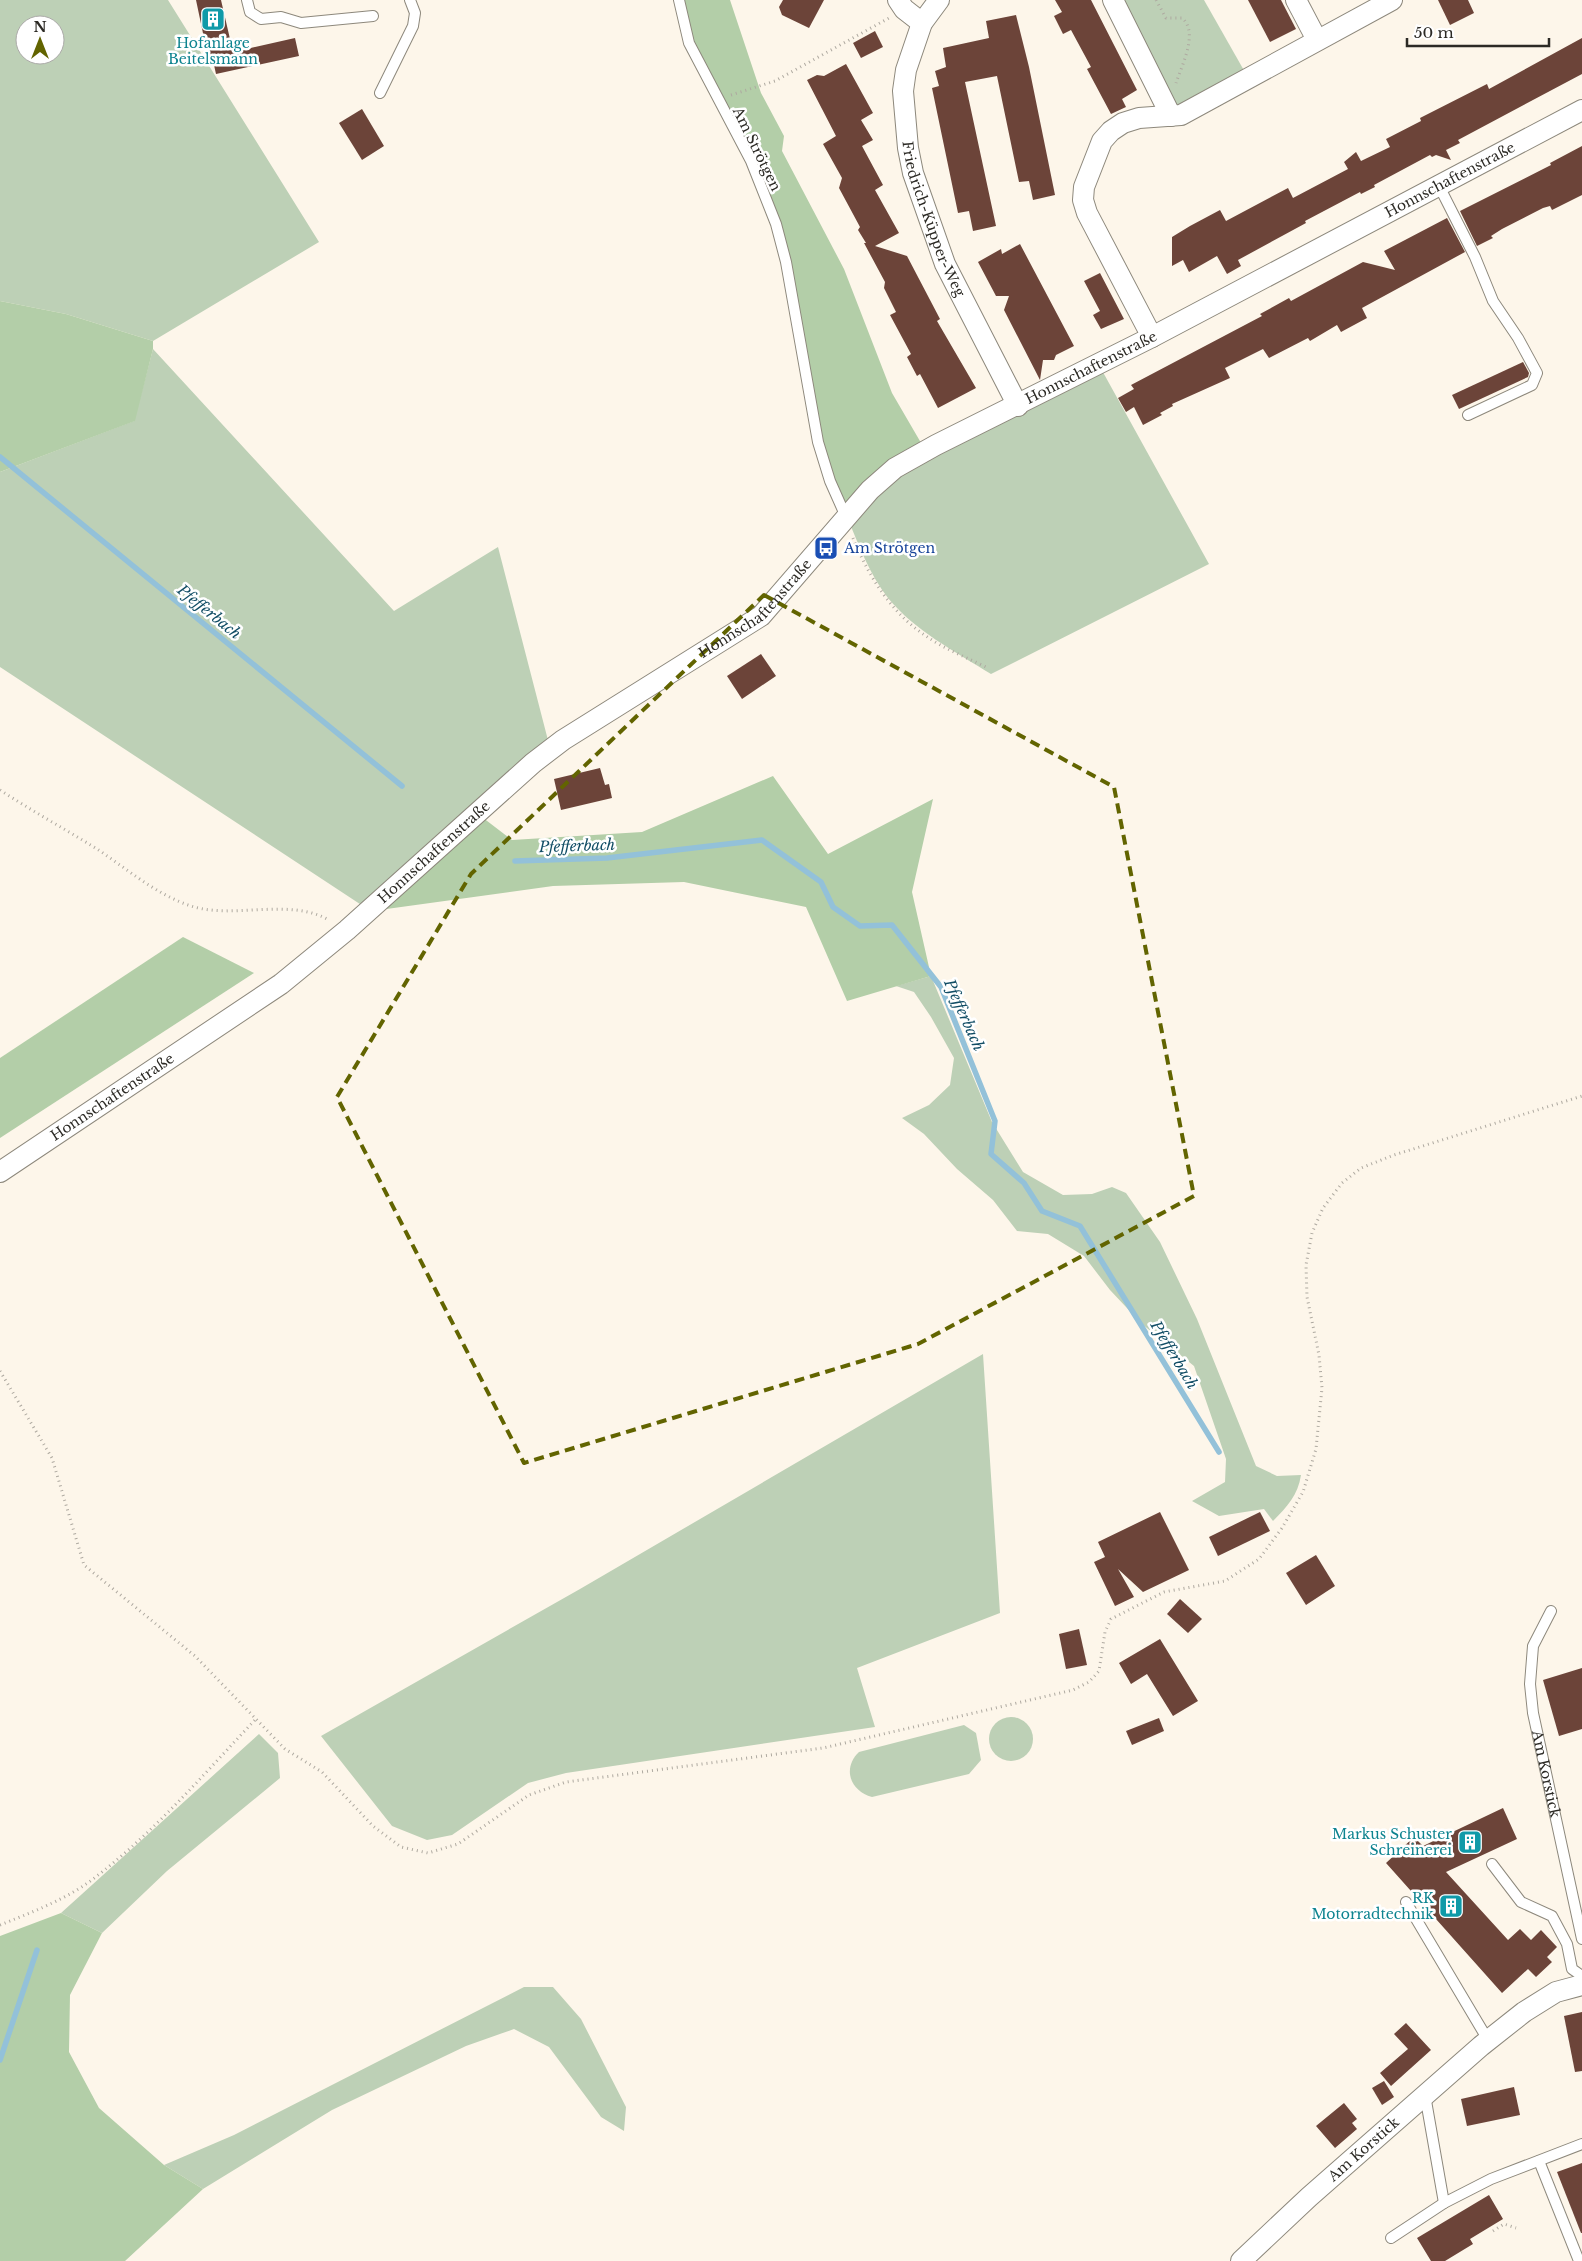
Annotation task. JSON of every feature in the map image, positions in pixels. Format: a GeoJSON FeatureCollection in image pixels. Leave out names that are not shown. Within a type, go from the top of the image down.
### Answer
{"type":"FeatureCollection","features":[{"type":"Feature","properties":{"kind":"street","name":"Friedrich-Küpper-Weg"},"geometry":{"type":"LineString","coordinates":[[939,0],[922,23],[906,70],[903,91],[908,148],[913,173],[945,264],[1018,406]]}},
{"type":"Feature","properties":{"kind":"street"},"geometry":{"type":"LineString","coordinates":[[1112,0],[1169,111]]}},
{"type":"Feature","properties":{"kind":"street"},"geometry":{"type":"LineString","coordinates":[[1296,0],[1316,40]]}},
{"type":"Feature","properties":{"kind":"street"},"geometry":{"type":"LineString","coordinates":[[1152,337],[1087,213],[1083,193],[1102,141],[1111,131],[1123,123],[1169,111],[1181,115],[1392,0]]}},
{"type":"Feature","properties":{"kind":"street"},"geometry":{"type":"LineString","coordinates":[[901,5],[922,23]]}},
{"type":"Feature","properties":{"kind":"street","name":"Honnschaftenstraße"},"geometry":{"type":"LineString","coordinates":[[0,1172],[281,984],[347,930],[533,763],[563,740],[761,616],[870,490],[895,468],[936,445],[1018,406],[1152,337],[1582,110]]}},
{"type":"Feature","properties":{"kind":"street","name":"Am Korstick"},"geometry":{"type":"LineString","coordinates":[[1241,2261],[1309,2197],[1488,2040],[1524,2012],[1556,1992],[1582,1986]]}},
{"type":"Feature","properties":{"kind":"lane"},"geometry":{"type":"LineString","coordinates":[[247,0],[250,12],[261,19],[280,17],[301,24],[372,16]]}},
{"type":"Feature","properties":{"kind":"lane"},"geometry":{"type":"LineString","coordinates":[[380,93],[414,26],[415,13],[410,0]]}},
{"type":"Feature","properties":{"kind":"lane","name":"Am Strötgen"},"geometry":{"type":"LineString","coordinates":[[680,0],[689,44],[751,161],[776,224],[788,270],[818,442],[830,481],[846,517]]}},
{"type":"Feature","properties":{"kind":"lane"},"geometry":{"type":"LineString","coordinates":[[1439,186],[1475,257],[1493,301],[1518,338],[1537,373],[1532,385],[1468,415]]}},
{"type":"Feature","properties":{"kind":"lane","name":"Am Korstick"},"geometry":{"type":"LineString","coordinates":[[1551,1611],[1533,1646],[1530,1684],[1533,1713],[1582,1939]]}},
{"type":"Feature","properties":{"kind":"lane"},"geometry":{"type":"LineString","coordinates":[[1492,1864],[1521,1902],[1552,1916],[1567,1944],[1572,1969],[1582,1976]]}},
{"type":"Feature","properties":{"kind":"lane"},"geometry":{"type":"LineString","coordinates":[[1406,1902],[1488,2040]]}},
{"type":"Feature","properties":{"kind":"lane"},"geometry":{"type":"LineString","coordinates":[[1425,2095],[1444,2203]]}},
{"type":"Feature","properties":{"kind":"lane"},"geometry":{"type":"LineString","coordinates":[[1391,2238],[1444,2203],[1491,2179],[1582,2144]]}},
{"type":"Feature","properties":{"kind":"lane"},"geometry":{"type":"LineString","coordinates":[[1539,2161],[1579,2261]]}},
{"type":"Feature","properties":{"kind":"path"},"geometry":{"type":"LineString","coordinates":[[1156,0],[1166,18],[1182,18],[1191,30],[1187,52],[1169,111]]}},
{"type":"Feature","properties":{"kind":"path"},"geometry":{"type":"LineString","coordinates":[[716,98],[775,81],[901,5]]}},
{"type":"Feature","properties":{"kind":"path"},"geometry":{"type":"LineString","coordinates":[[846,517],[864,564],[887,600],[925,636],[988,668]]}},
{"type":"Feature","properties":{"kind":"path"},"geometry":{"type":"LineString","coordinates":[[0,790],[95,848],[167,896],[192,906],[225,911],[288,910],[303,912],[325,918],[347,930]]}},
{"type":"Feature","properties":{"kind":"path"},"geometry":{"type":"LineString","coordinates":[[0,1371],[52,1458],[84,1565],[195,1656],[285,1749],[322,1772],[343,1792],[373,1826],[400,1847],[428,1852],[458,1844],[529,1795],[566,1782],[823,1748],[1073,1690],[1089,1682],[1099,1671],[1104,1632],[1111,1619],[1164,1592],[1225,1581],[1259,1559],[1282,1528],[1303,1492],[1316,1449],[1322,1388],[1319,1355],[1307,1297],[1306,1265],[1312,1233],[1324,1208],[1342,1183],[1361,1168],[1394,1155],[1582,1096]]}},
{"type":"Feature","properties":{"kind":"path"},"geometry":{"type":"LineString","coordinates":[[0,1925],[51,1904],[88,1882],[156,1826],[255,1720]]}},
{"type":"Feature","properties":{"kind":"path"},"geometry":{"type":"LineString","coordinates":[[1493,2231],[1504,2224],[1516,2228]]}},
{"type":"Feature","properties":{"kind":"highlighted area"},"geometry":{"type":"Polygon","coordinates":[[[764,595],[1114,787],[1194,1196],[918,1344],[524,1463],[337,1097],[471,874],[764,595]]]}},
{"type":"Feature","properties":{"kind":"green space"},"geometry":{"type":"Polygon","coordinates":[[[0,0],[168,0],[319,242],[153,341],[66,314],[0,301],[0,0]]]}},
{"type":"Feature","properties":{"kind":"green space"},"geometry":{"type":"Polygon","coordinates":[[[684,0],[730,0],[761,93],[784,136],[782,151],[844,269],[892,393],[924,448],[846,514],[816,427],[800,310],[786,245],[693,44],[684,0]]]}},
{"type":"Feature","properties":{"kind":"green space"},"geometry":{"type":"Polygon","coordinates":[[[1117,0],[1204,0],[1246,74],[1174,112],[1117,0]]]}},
{"type":"Feature","properties":{"kind":"green space"},"geometry":{"type":"Polygon","coordinates":[[[0,301],[66,314],[153,341],[153,349],[135,421],[0,472],[0,301]]]}},
{"type":"Feature","properties":{"kind":"green space"},"geometry":{"type":"Polygon","coordinates":[[[153,349],[394,611],[498,547],[550,748],[369,910],[0,667],[0,472],[134,421],[153,349]]]}},
{"type":"Feature","properties":{"kind":"green space"},"geometry":{"type":"Polygon","coordinates":[[[1099,365],[1209,564],[991,674],[923,631],[899,610],[876,580],[865,560],[848,519],[871,491],[1099,365]]]}},
{"type":"Feature","properties":{"kind":"green space"},"geometry":{"type":"Polygon","coordinates":[[[773,776],[828,854],[933,799],[912,892],[931,976],[847,1001],[806,907],[684,882],[553,886],[372,911],[478,814],[512,840],[642,832],[773,776]]]}},
{"type":"Feature","properties":{"kind":"green space"},"geometry":{"type":"Polygon","coordinates":[[[183,937],[254,973],[0,1138],[0,1058],[183,937]]]}},
{"type":"Feature","properties":{"kind":"green space"},"geometry":{"type":"Polygon","coordinates":[[[931,976],[992,1122],[1023,1172],[1063,1195],[1092,1194],[1112,1187],[1126,1193],[1160,1242],[1197,1319],[1256,1466],[1277,1476],[1301,1475],[1300,1482],[1291,1500],[1273,1521],[1264,1509],[1219,1516],[1192,1501],[1225,1482],[1226,1459],[1194,1366],[1142,1324],[1110,1290],[1084,1256],[1048,1234],[1017,1231],[993,1200],[957,1169],[924,1134],[902,1118],[929,1105],[950,1085],[954,1058],[931,1017],[914,992],[896,986],[931,976]]]}},
{"type":"Feature","properties":{"kind":"green space"},"geometry":{"type":"Polygon","coordinates":[[[983,1354],[1000,1613],[857,1668],[875,1727],[566,1773],[528,1783],[452,1835],[427,1840],[392,1826],[321,1736],[580,1589],[983,1354]]]}},
{"type":"Feature","properties":{"kind":"green space"},"geometry":{"type":"Polygon","coordinates":[[[1011,1717],[1023,1721],[1029,1727],[1033,1739],[1029,1751],[1023,1757],[1011,1761],[999,1757],[993,1751],[989,1739],[993,1727],[999,1721],[1011,1717]]]}},
{"type":"Feature","properties":{"kind":"green space"},"geometry":{"type":"Polygon","coordinates":[[[964,1725],[976,1733],[981,1760],[969,1774],[872,1797],[858,1790],[854,1784],[850,1772],[851,1765],[859,1752],[964,1725]]]}},
{"type":"Feature","properties":{"kind":"green space"},"geometry":{"type":"Polygon","coordinates":[[[259,1734],[278,1753],[280,1778],[167,1871],[102,1933],[61,1913],[259,1734]]]}},
{"type":"Feature","properties":{"kind":"green space"},"geometry":{"type":"Polygon","coordinates":[[[61,1913],[102,1933],[70,1995],[69,2052],[99,2108],[164,2165],[203,2189],[125,2261],[0,2261],[0,1936],[61,1913]]]}},
{"type":"Feature","properties":{"kind":"green space"},"geometry":{"type":"Polygon","coordinates":[[[524,1987],[553,1987],[581,2019],[626,2107],[624,2131],[601,2117],[549,2047],[514,2029],[466,2046],[332,2110],[203,2189],[164,2165],[234,2135],[524,1987]]]}},
{"type":"Feature","properties":{"kind":"building","name":"Hofanlage Beitelsmann"},"geometry":{"type":"Polygon","coordinates":[[[196,0],[221,0],[233,52],[295,38],[299,56],[216,74],[212,56],[208,57],[196,0]]]}},
{"type":"Feature","properties":{"kind":"building"},"geometry":{"type":"Polygon","coordinates":[[[783,0],[824,0],[809,28],[782,15],[779,7],[783,0]]]}},
{"type":"Feature","properties":{"kind":"building"},"geometry":{"type":"Polygon","coordinates":[[[1055,0],[1091,0],[1137,90],[1122,99],[1126,107],[1111,114],[1087,69],[1091,67],[1071,30],[1063,34],[1054,16],[1062,12],[1055,0]]]}},
{"type":"Feature","properties":{"kind":"building"},"geometry":{"type":"Polygon","coordinates":[[[1248,0],[1281,0],[1296,29],[1270,42],[1248,0]]]}},
{"type":"Feature","properties":{"kind":"building"},"geometry":{"type":"Polygon","coordinates":[[[1438,0],[1468,0],[1474,13],[1450,25],[1438,0]]]}},
{"type":"Feature","properties":{"kind":"building"},"geometry":{"type":"Polygon","coordinates":[[[1016,15],[1029,67],[1055,195],[1033,200],[1029,181],[1019,182],[997,76],[965,82],[996,226],[973,231],[969,211],[958,213],[932,88],[939,86],[935,71],[946,67],[943,48],[989,38],[986,21],[1016,15]]]}},
{"type":"Feature","properties":{"kind":"building"},"geometry":{"type":"Polygon","coordinates":[[[875,31],[883,47],[861,58],[853,43],[875,31]]]}},
{"type":"Feature","properties":{"kind":"building"},"geometry":{"type":"Polygon","coordinates":[[[1582,38],[1582,74],[1458,140],[1460,143],[1446,150],[1451,160],[1430,155],[1374,185],[1375,187],[1361,194],[1360,192],[1305,221],[1306,223],[1238,260],[1241,266],[1227,274],[1217,256],[1189,272],[1183,260],[1172,266],[1172,237],[1190,226],[1220,210],[1226,221],[1288,188],[1293,198],[1348,169],[1344,162],[1356,152],[1361,161],[1390,147],[1386,139],[1421,121],[1420,118],[1487,84],[1489,89],[1582,38]]]}},
{"type":"Feature","properties":{"kind":"building"},"geometry":{"type":"Polygon","coordinates":[[[846,64],[873,113],[861,120],[873,140],[862,146],[883,185],[875,190],[899,233],[875,246],[907,256],[940,319],[937,321],[976,388],[938,408],[920,374],[917,376],[907,357],[911,354],[890,315],[896,312],[884,288],[885,282],[858,230],[860,227],[839,188],[842,178],[823,144],[836,136],[807,80],[817,75],[824,76],[846,64]]]}},
{"type":"Feature","properties":{"kind":"building"},"geometry":{"type":"Polygon","coordinates":[[[362,109],[384,146],[362,160],[339,123],[362,109]]]}},
{"type":"Feature","properties":{"kind":"building"},"geometry":{"type":"Polygon","coordinates":[[[1582,146],[1582,195],[1552,210],[1550,206],[1543,208],[1502,229],[1491,236],[1493,238],[1477,246],[1460,211],[1551,165],[1550,163],[1582,146]]]}},
{"type":"Feature","properties":{"kind":"building"},"geometry":{"type":"Polygon","coordinates":[[[1447,218],[1465,252],[1362,308],[1367,318],[1341,332],[1337,325],[1310,341],[1308,338],[1269,358],[1263,349],[1225,368],[1230,378],[1172,404],[1173,406],[1160,413],[1162,415],[1143,425],[1134,407],[1126,412],[1118,398],[1134,389],[1131,385],[1262,316],[1260,314],[1289,298],[1291,301],[1363,262],[1395,270],[1384,251],[1447,218]]]}},
{"type":"Feature","properties":{"kind":"building"},"geometry":{"type":"Polygon","coordinates":[[[1020,244],[1074,346],[1056,355],[1054,360],[1043,360],[1040,380],[1004,310],[1009,296],[996,296],[978,262],[1001,249],[1002,254],[1020,244]]]}},
{"type":"Feature","properties":{"kind":"building"},"geometry":{"type":"Polygon","coordinates":[[[1100,273],[1124,319],[1101,329],[1093,315],[1100,311],[1084,281],[1100,273]]]}},
{"type":"Feature","properties":{"kind":"building"},"geometry":{"type":"Polygon","coordinates":[[[1523,362],[1529,373],[1528,377],[1459,409],[1452,395],[1523,362]]]}},
{"type":"Feature","properties":{"kind":"building"},"geometry":{"type":"Polygon","coordinates":[[[761,654],[776,676],[742,699],[727,676],[761,654]]]}},
{"type":"Feature","properties":{"kind":"building"},"geometry":{"type":"Polygon","coordinates":[[[600,768],[605,785],[609,784],[612,798],[561,810],[554,779],[600,768]]]}},
{"type":"Feature","properties":{"kind":"building"},"geometry":{"type":"Polygon","coordinates":[[[1160,1512],[1189,1570],[1143,1592],[1118,1569],[1134,1597],[1115,1606],[1094,1562],[1105,1557],[1098,1542],[1160,1512]]]}},
{"type":"Feature","properties":{"kind":"building"},"geometry":{"type":"Polygon","coordinates":[[[1260,1512],[1270,1531],[1218,1556],[1209,1537],[1260,1512]]]}},
{"type":"Feature","properties":{"kind":"building"},"geometry":{"type":"Polygon","coordinates":[[[1316,1555],[1335,1586],[1306,1605],[1286,1573],[1316,1555]]]}},
{"type":"Feature","properties":{"kind":"building"},"geometry":{"type":"Polygon","coordinates":[[[1180,1599],[1202,1619],[1188,1633],[1167,1614],[1180,1599]]]}},
{"type":"Feature","properties":{"kind":"building"},"geometry":{"type":"Polygon","coordinates":[[[1079,1629],[1087,1665],[1066,1669],[1059,1634],[1079,1629]]]}},
{"type":"Feature","properties":{"kind":"building"},"geometry":{"type":"Polygon","coordinates":[[[1160,1639],[1198,1701],[1173,1716],[1147,1674],[1131,1684],[1119,1663],[1160,1639]]]}},
{"type":"Feature","properties":{"kind":"building"},"geometry":{"type":"Polygon","coordinates":[[[1582,1668],[1582,1729],[1559,1736],[1543,1680],[1582,1668]]]}},
{"type":"Feature","properties":{"kind":"building"},"geometry":{"type":"Polygon","coordinates":[[[1159,1718],[1164,1731],[1132,1745],[1126,1731],[1159,1718]]]}},
{"type":"Feature","properties":{"kind":"building"},"geometry":{"type":"Polygon","coordinates":[[[1503,1808],[1517,1839],[1446,1872],[1508,1940],[1520,1929],[1531,1940],[1541,1930],[1557,1947],[1547,1957],[1552,1962],[1536,1977],[1528,1969],[1502,1993],[1386,1863],[1414,1837],[1423,1846],[1503,1808]]]}},
{"type":"Feature","properties":{"kind":"building"},"geometry":{"type":"Polygon","coordinates":[[[1582,2012],[1582,2071],[1575,2072],[1564,2016],[1582,2012]]]}},
{"type":"Feature","properties":{"kind":"building"},"geometry":{"type":"Polygon","coordinates":[[[1406,2023],[1431,2050],[1391,2086],[1380,2073],[1408,2049],[1394,2034],[1406,2023]]]}},
{"type":"Feature","properties":{"kind":"building"},"geometry":{"type":"Polygon","coordinates":[[[1384,2081],[1394,2097],[1382,2105],[1372,2088],[1384,2081]]]}},
{"type":"Feature","properties":{"kind":"building"},"geometry":{"type":"Polygon","coordinates":[[[1514,2087],[1520,2115],[1467,2126],[1461,2099],[1514,2087]]]}},
{"type":"Feature","properties":{"kind":"building"},"geometry":{"type":"Polygon","coordinates":[[[1344,2103],[1357,2119],[1352,2123],[1357,2129],[1335,2148],[1316,2126],[1344,2103]]]}},
{"type":"Feature","properties":{"kind":"building"},"geometry":{"type":"Polygon","coordinates":[[[1582,2163],[1582,2233],[1581,2233],[1557,2172],[1582,2163]]]}},
{"type":"Feature","properties":{"kind":"building"},"geometry":{"type":"Polygon","coordinates":[[[1489,2195],[1503,2219],[1470,2239],[1473,2244],[1445,2261],[1431,2261],[1417,2238],[1489,2195]]]}},
{"type":"Feature","properties":{"kind":"waterway","name":"Pfefferbach"},"geometry":{"type":"LineString","coordinates":[[0,457],[402,786]]}},
{"type":"Feature","properties":{"kind":"waterway","name":"Pfefferbach"},"geometry":{"type":"LineString","coordinates":[[515,861],[607,858],[762,840],[821,882],[833,907],[860,926],[892,925],[941,987],[995,1121],[991,1154],[1024,1183],[1042,1211],[1080,1226],[1219,1452]]}},
{"type":"Feature","properties":{"kind":"waterway"},"geometry":{"type":"LineString","coordinates":[[0,2060],[37,1950]]}},
{"type":"Feature","properties":{"kind":"place","name":"Hofanlage Beitelsmann"},"geometry":{"type":"Point","coordinates":[213,19]}},
{"type":"Feature","properties":{"kind":"place","name":"Am Strötgen"},"geometry":{"type":"Point","coordinates":[826,548]}},
{"type":"Feature","properties":{"kind":"place","name":"Markus Schuster Schreinerei"},"geometry":{"type":"Point","coordinates":[1470,1842]}},
{"type":"Feature","properties":{"kind":"place","name":"RK Motorradtechnik"},"geometry":{"type":"Point","coordinates":[1451,1906]}}]}
